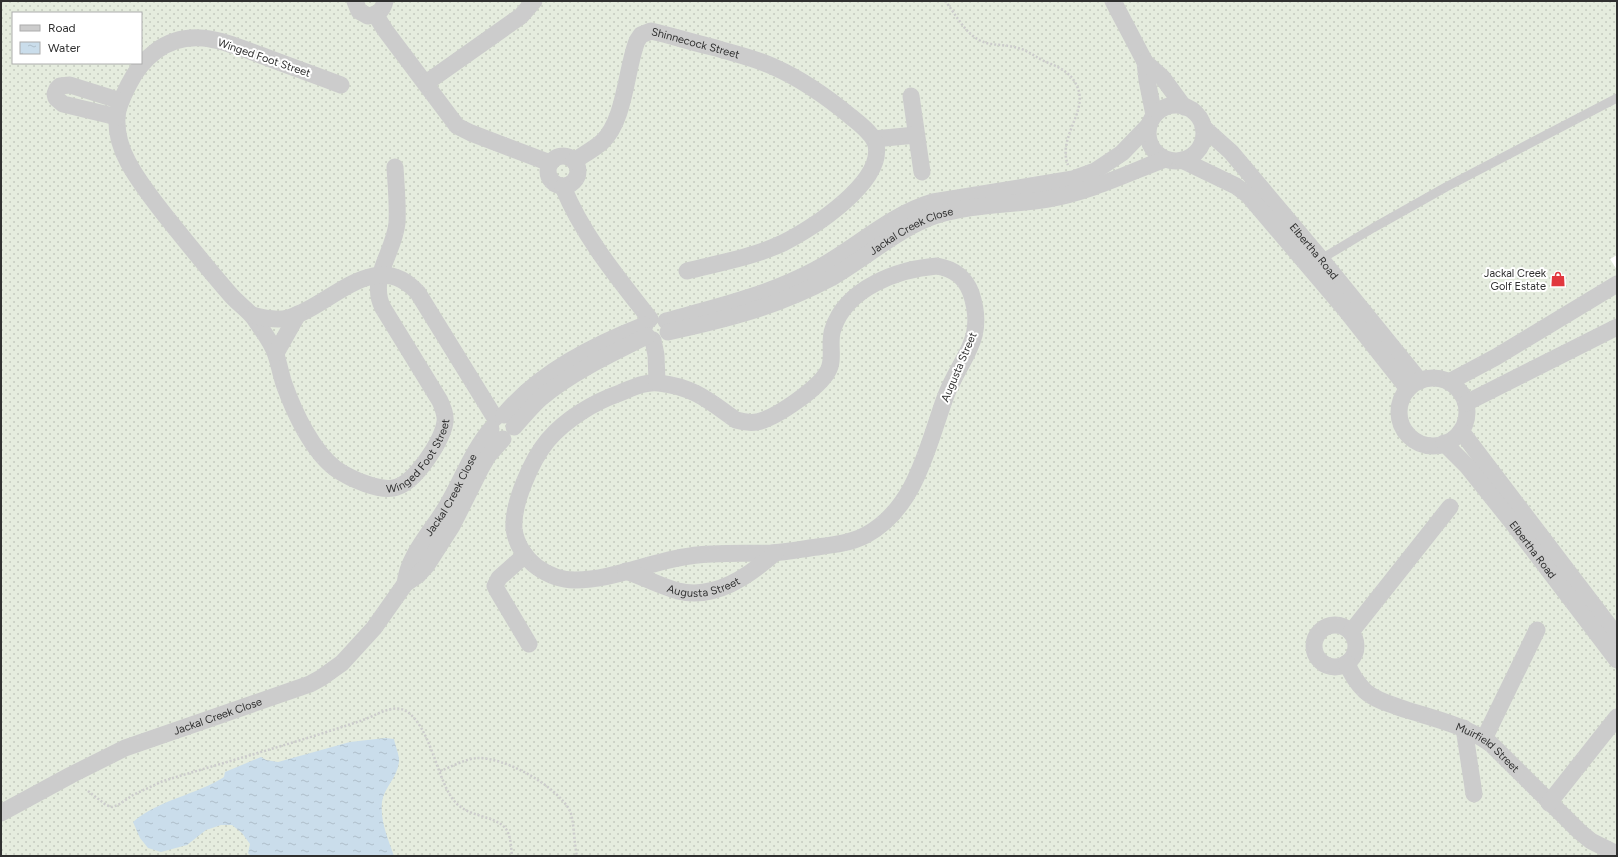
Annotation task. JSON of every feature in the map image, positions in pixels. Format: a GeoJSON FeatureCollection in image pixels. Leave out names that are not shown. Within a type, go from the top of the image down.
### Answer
{"type":"FeatureCollection","features":[{"type":"Feature","properties":{"kind":"street"},"geometry":{"type":"LineString","coordinates":[[355,1],[356,7],[363,14],[368,16],[380,8],[386,30],[454,123],[460,128],[550,163]]}},
{"type":"Feature","properties":{"kind":"street"},"geometry":{"type":"LineString","coordinates":[[426,83],[521,16],[534,1]]}},
{"type":"Feature","properties":{"kind":"street"},"geometry":{"type":"LineString","coordinates":[[1113,1],[1145,62],[1162,77],[1184,107]]}},
{"type":"Feature","properties":{"kind":"street","name":"Shinnecock Street"},"geometry":{"type":"LineString","coordinates":[[574,161],[597,146],[608,135],[619,109],[637,42],[641,35],[651,31],[756,59],[784,72],[813,89],[845,112],[874,139]]}},
{"type":"Feature","properties":{"kind":"street","name":"Winged Foot Street"},"geometry":{"type":"LineString","coordinates":[[142,63],[163,46],[175,40],[193,37],[210,39],[232,45],[341,85]]}},
{"type":"Feature","properties":{"kind":"street"},"geometry":{"type":"LineString","coordinates":[[1145,62],[1152,120],[1148,133],[1149,141],[1155,151],[1165,158],[1173,161],[1182,160],[1197,152],[1204,136],[1203,127],[1199,118],[1193,111],[1176,105],[1168,106],[1161,110],[1152,120]]}},
{"type":"Feature","properties":{"kind":"street","name":"Winged Foot Street"},"geometry":{"type":"LineString","coordinates":[[141,64],[119,109],[120,144],[127,161],[156,204],[230,295],[252,315],[276,354],[285,386],[298,416],[326,460],[345,474],[377,487],[390,489],[397,488],[416,474],[433,448],[443,429],[445,416],[434,392],[380,303],[378,291],[380,276],[393,242],[397,223],[395,167]]}},
{"type":"Feature","properties":{"kind":"street"},"geometry":{"type":"LineString","coordinates":[[911,96],[922,172]]}},
{"type":"Feature","properties":{"kind":"street","name":"Jackal Creek Close"},"geometry":{"type":"LineString","coordinates":[[1,813],[125,748],[310,684],[331,672],[342,663],[374,628],[405,584],[418,575],[427,565],[458,517],[501,426],[529,409],[559,385],[655,329],[758,296],[814,271],[895,219],[919,206],[933,202],[1034,184],[1073,179],[1095,171],[1122,153],[1152,120]]}},
{"type":"Feature","properties":{"kind":"street","name":"Elbertha Road"},"geometry":{"type":"LineString","coordinates":[[1203,127],[1231,152],[1321,259],[1414,385]]}},
{"type":"Feature","properties":{"kind":"street"},"geometry":{"type":"LineString","coordinates":[[687,271],[750,254],[782,243],[819,222],[867,179],[876,159],[874,139],[916,135]]}},
{"type":"Feature","properties":{"kind":"street"},"geometry":{"type":"LineString","coordinates":[[562,156],[566,156],[574,161],[578,167],[578,174],[575,180],[570,185],[563,187],[554,184],[548,177],[547,172],[550,163],[553,159],[562,156]]}},
{"type":"Feature","properties":{"kind":"street","name":"Jackal Creek Close"},"geometry":{"type":"LineString","coordinates":[[655,329],[727,319],[772,305],[832,277],[909,228],[938,215],[1047,199],[1070,194],[1098,186],[1165,158]]}},
{"type":"Feature","properties":{"kind":"street","name":"Elbertha Road"},"geometry":{"type":"LineString","coordinates":[[1182,160],[1236,186],[1248,195],[1344,308],[1414,385]]}},
{"type":"Feature","properties":{"kind":"street"},"geometry":{"type":"LineString","coordinates":[[563,187],[574,212],[590,238],[655,329],[657,382]]}},
{"type":"Feature","properties":{"kind":"street","name":"Augusta Street"},"geometry":{"type":"LineString","coordinates":[[933,266],[948,268],[956,272],[963,279],[968,287],[974,304],[977,320],[976,331],[946,395],[929,448],[918,474],[903,501],[891,517],[864,536],[843,543],[775,553],[692,555],[592,578],[573,580],[563,579],[541,570],[525,555],[514,530],[515,513],[525,479],[541,450],[562,426],[593,406],[614,395],[644,384],[657,382],[690,390],[702,396],[736,420],[742,422],[757,422],[767,419],[788,406],[813,388],[824,376],[831,364],[830,344],[833,327],[840,314],[848,304],[870,285],[886,278],[933,266]]}},
{"type":"Feature","properties":{"kind":"street"},"geometry":{"type":"LineString","coordinates":[[252,315],[263,318],[283,319],[298,314],[359,280],[376,275],[400,279],[412,286],[418,293],[501,426]]}},
{"type":"Feature","properties":{"kind":"street"},"geometry":{"type":"LineString","coordinates":[[1449,382],[1496,357],[1617,284]]}},
{"type":"Feature","properties":{"kind":"street"},"geometry":{"type":"LineString","coordinates":[[276,354],[298,314]]}},
{"type":"Feature","properties":{"kind":"street"},"geometry":{"type":"LineString","coordinates":[[1466,403],[1617,327]]}},
{"type":"Feature","properties":{"kind":"street"},"geometry":{"type":"LineString","coordinates":[[1427,378],[1439,378],[1456,387],[1466,403],[1467,413],[1465,422],[1454,438],[1433,446],[1422,444],[1412,439],[1404,430],[1400,420],[1399,409],[1402,398],[1414,385],[1427,378]]}},
{"type":"Feature","properties":{"kind":"street","name":"Elbertha Road"},"geometry":{"type":"LineString","coordinates":[[1460,431],[1614,646]]}},
{"type":"Feature","properties":{"kind":"street","name":"Elbertha Road"},"geometry":{"type":"LineString","coordinates":[[1444,443],[1467,466],[1614,646]]}},
{"type":"Feature","properties":{"kind":"street"},"geometry":{"type":"LineString","coordinates":[[1351,632],[1450,507]]}},
{"type":"Feature","properties":{"kind":"street","name":"Augusta Street"},"geometry":{"type":"LineString","coordinates":[[626,571],[679,591],[713,591],[727,586],[743,577],[775,553]]}},
{"type":"Feature","properties":{"kind":"street"},"geometry":{"type":"LineString","coordinates":[[525,555],[499,578],[495,586],[529,644]]}},
{"type":"Feature","properties":{"kind":"street"},"geometry":{"type":"LineString","coordinates":[[1338,625],[1345,627],[1351,632],[1355,638],[1356,652],[1346,663],[1339,666],[1331,666],[1318,658],[1315,651],[1315,643],[1317,635],[1323,629],[1338,625]]}},
{"type":"Feature","properties":{"kind":"street"},"geometry":{"type":"LineString","coordinates":[[1484,739],[1537,630]]}},
{"type":"Feature","properties":{"kind":"street","name":"Muirfield Street"},"geometry":{"type":"LineString","coordinates":[[1346,663],[1357,682],[1371,695],[1387,703],[1464,728],[1484,739],[1495,748],[1549,803],[1591,841],[1617,854]]}},
{"type":"Feature","properties":{"kind":"street"},"geometry":{"type":"LineString","coordinates":[[1549,803],[1617,717]]}},
{"type":"Feature","properties":{"kind":"street"},"geometry":{"type":"LineString","coordinates":[[1464,728],[1474,794]]}},
{"type":"Feature","properties":{"kind":"lane"},"geometry":{"type":"LineString","coordinates":[[1321,259],[1446,187],[1617,98]]}},
{"type":"Feature","properties":{"kind":"path"},"geometry":{"type":"LineString","coordinates":[[945,1],[966,30],[978,39],[991,45],[1012,46],[1027,50],[1044,61],[1057,65],[1070,76],[1078,87],[1080,104],[1066,145],[1065,158],[1073,179]]}},
{"type":"Feature","properties":{"kind":"path"},"geometry":{"type":"LineString","coordinates":[[88,791],[106,806],[112,807],[118,805],[133,794],[163,781],[361,721],[396,708],[407,713],[418,723],[453,800],[465,810],[483,818],[496,821],[507,830],[512,856]]}},
{"type":"Feature","properties":{"kind":"path"},"geometry":{"type":"LineString","coordinates":[[440,771],[476,758],[489,758],[530,775],[565,803],[571,813],[577,856]]}},
{"type":"Feature","properties":{"kind":"shaded area","name":"Jackal Creek Golf Estate"},"geometry":{"type":"Polygon","coordinates":[[[1,1],[1617,1],[1617,255],[1610,259],[1617,270],[1617,856],[1,856],[1,1]]]}},
{"type":"Feature","properties":{"kind":"water"},"geometry":{"type":"Polygon","coordinates":[[[385,738],[394,739],[399,758],[397,771],[383,797],[382,802],[383,823],[394,856],[251,856],[248,853],[250,844],[242,833],[232,825],[221,825],[206,830],[187,845],[161,852],[148,848],[140,838],[133,822],[154,808],[201,789],[224,777],[225,772],[261,757],[266,760],[278,762],[350,742],[385,738]]]}},
{"type":"Feature","properties":{"kind":"place","name":"Jackal Creek Golf Estate"},"geometry":{"type":"Point","coordinates":[1558,279]}}]}
